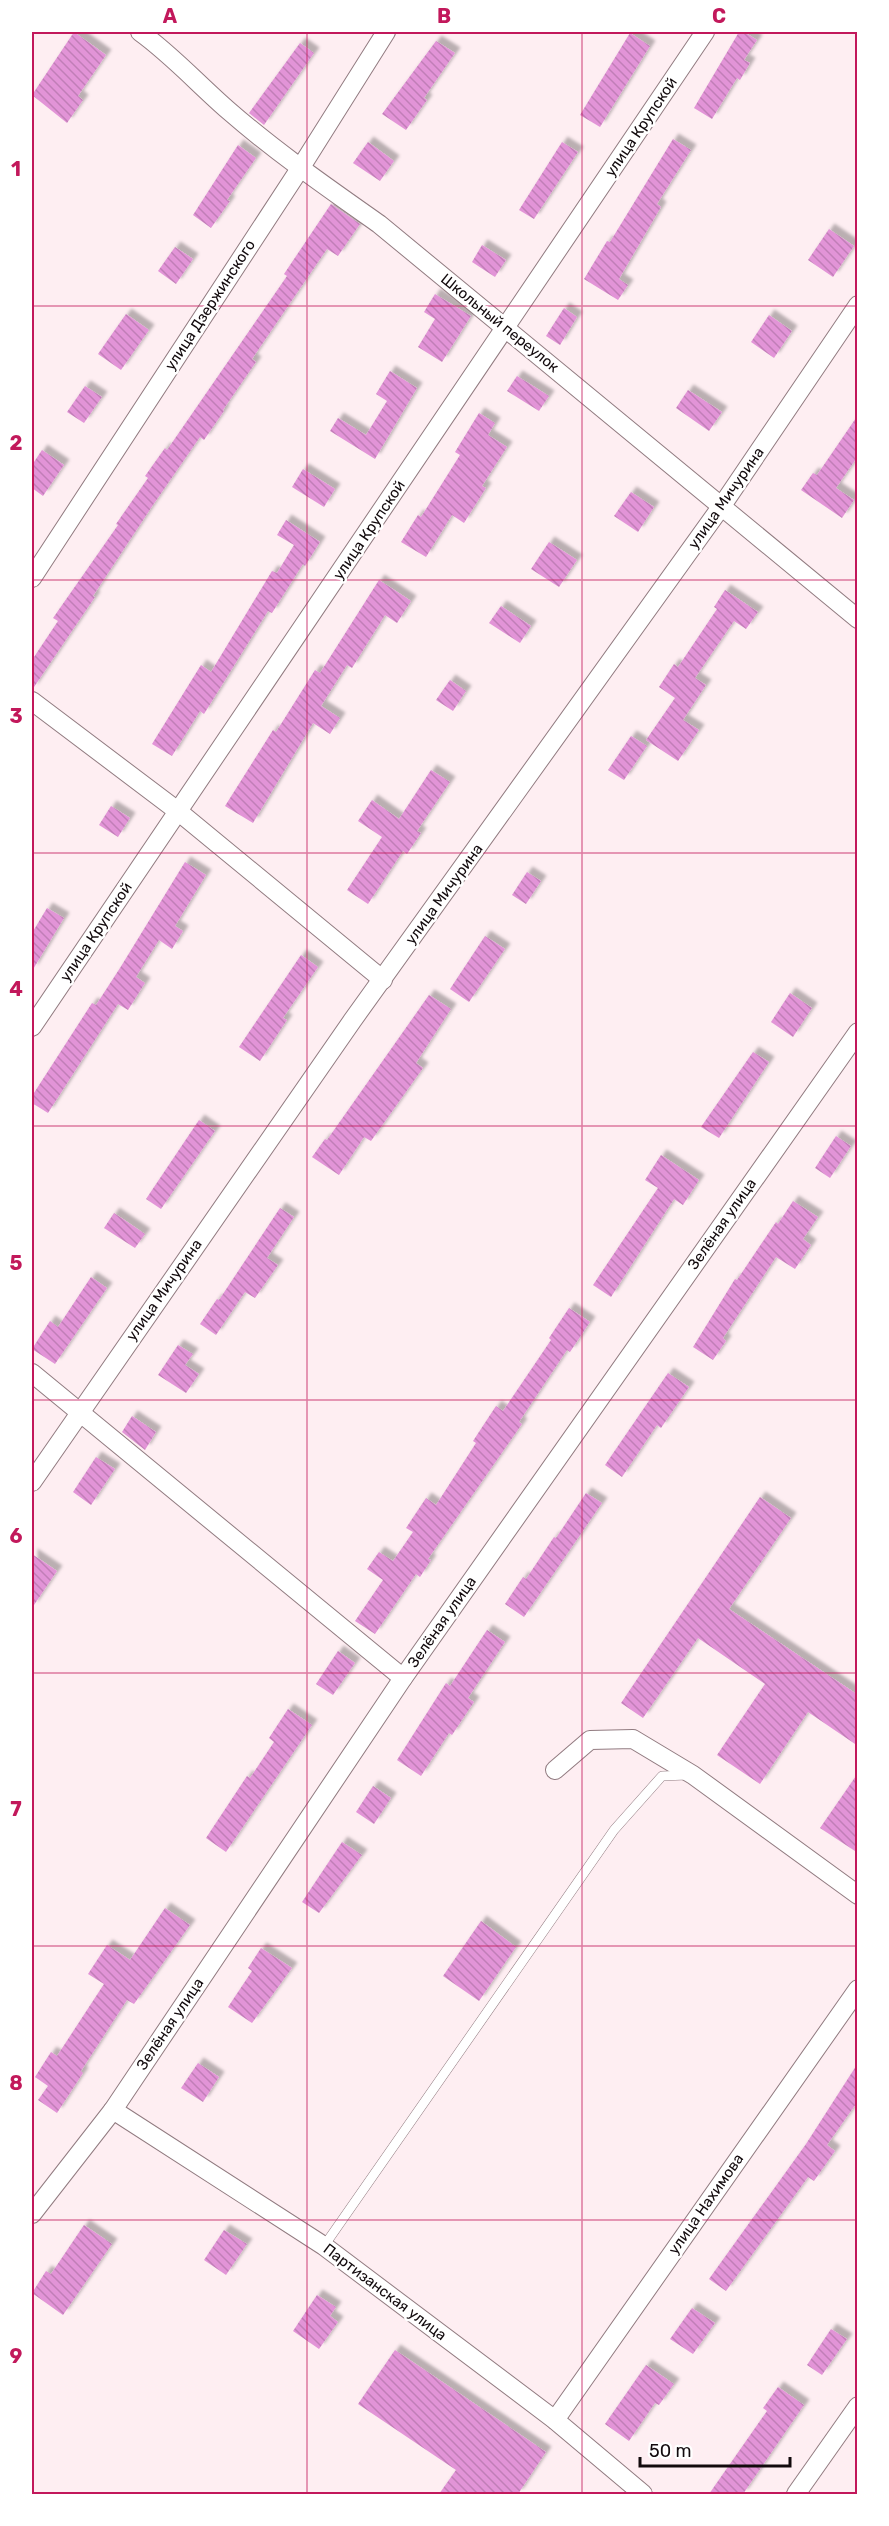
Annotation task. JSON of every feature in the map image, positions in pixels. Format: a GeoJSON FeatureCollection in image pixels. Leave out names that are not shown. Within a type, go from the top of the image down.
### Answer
{"type":"FeatureCollection","features":[{"type":"Feature","properties":{"kind":"street","name":"Школьный переулок"},"geometry":{"type":"LineString","coordinates":[[140,32],[156,43],[229,111],[379,224],[858,619]]}},
{"type":"Feature","properties":{"kind":"street","name":"улица Дзержинского"},"geometry":{"type":"LineString","coordinates":[[32,578],[301,167],[386,32]]}},
{"type":"Feature","properties":{"kind":"street","name":"улица Крупской"},"geometry":{"type":"LineString","coordinates":[[32,1027],[705,32]]}},
{"type":"Feature","properties":{"kind":"street","name":"улица Мичурина"},"geometry":{"type":"LineString","coordinates":[[32,1482],[78,1413],[383,980],[721,507],[858,305]]}},
{"type":"Feature","properties":{"kind":"street"},"geometry":{"type":"LineString","coordinates":[[32,701],[179,812],[383,980]]}},
{"type":"Feature","properties":{"kind":"street","name":"Зелёная улица"},"geometry":{"type":"LineString","coordinates":[[32,2214],[113,2110],[403,1678],[858,1032]]}},
{"type":"Feature","properties":{"kind":"street"},"geometry":{"type":"LineString","coordinates":[[32,1374],[403,1678]]}},
{"type":"Feature","properties":{"kind":"street"},"geometry":{"type":"LineString","coordinates":[[555,1770],[590,1740],[633,1739],[693,1775],[858,1895]]}},
{"type":"Feature","properties":{"kind":"street","name":"улица Нахимова"},"geometry":{"type":"LineString","coordinates":[[555,2420],[855,1999]]}},
{"type":"Feature","properties":{"kind":"street","name":"Партизанская улица"},"geometry":{"type":"LineString","coordinates":[[113,2110],[324,2246],[555,2420],[643,2494]]}},
{"type":"Feature","properties":{"kind":"street"},"geometry":{"type":"LineString","coordinates":[[796,2494],[858,2406]]}},
{"type":"Feature","properties":{"kind":"lane"},"geometry":{"type":"LineString","coordinates":[[324,2246],[614,1830],[662,1776],[693,1775]]}},
{"type":"Feature","properties":{"kind":"building"},"geometry":{"type":"Polygon","coordinates":[[[74,32],[106,55],[78,96],[83,100],[67,123],[32,95],[74,32]]]}},
{"type":"Feature","properties":{"kind":"building"},"geometry":{"type":"Polygon","coordinates":[[[739,32],[744,32],[757,40],[744,60],[750,63],[740,80],[737,78],[712,119],[694,108],[739,32]]]}},
{"type":"Feature","properties":{"kind":"building"},"geometry":{"type":"Polygon","coordinates":[[[630,33],[650,46],[600,127],[580,115],[630,33]]]}},
{"type":"Feature","properties":{"kind":"building"},"geometry":{"type":"Polygon","coordinates":[[[436,41],[455,53],[424,98],[427,100],[406,130],[382,114],[436,41]]]}},
{"type":"Feature","properties":{"kind":"building"},"geometry":{"type":"Polygon","coordinates":[[[300,43],[314,53],[264,125],[249,113],[300,43]]]}},
{"type":"Feature","properties":{"kind":"building"},"geometry":{"type":"Polygon","coordinates":[[[673,139],[691,150],[657,204],[661,207],[619,279],[628,285],[618,300],[584,279],[607,241],[610,242],[673,139]]]}},
{"type":"Feature","properties":{"kind":"building"},"geometry":{"type":"Polygon","coordinates":[[[368,142],[394,161],[380,181],[353,163],[368,142]]]}},
{"type":"Feature","properties":{"kind":"building"},"geometry":{"type":"Polygon","coordinates":[[[562,142],[578,152],[534,219],[519,210],[562,142]]]}},
{"type":"Feature","properties":{"kind":"building"},"geometry":{"type":"Polygon","coordinates":[[[238,145],[256,158],[211,228],[193,215],[238,145]]]}},
{"type":"Feature","properties":{"kind":"building"},"geometry":{"type":"Polygon","coordinates":[[[331,204],[360,224],[338,256],[327,249],[252,359],[256,362],[224,411],[204,440],[200,437],[153,505],[93,596],[95,597],[32,690],[32,660],[58,621],[53,618],[118,525],[116,524],[148,478],[145,476],[165,448],[167,450],[287,276],[284,274],[331,204]]]}},
{"type":"Feature","properties":{"kind":"building"},"geometry":{"type":"Polygon","coordinates":[[[829,229],[854,246],[833,277],[808,260],[829,229]]]}},
{"type":"Feature","properties":{"kind":"building"},"geometry":{"type":"Polygon","coordinates":[[[482,245],[506,260],[495,277],[472,262],[482,245]]]}},
{"type":"Feature","properties":{"kind":"building"},"geometry":{"type":"Polygon","coordinates":[[[175,247],[193,259],[176,284],[158,271],[175,247]]]}},
{"type":"Feature","properties":{"kind":"building"},"geometry":{"type":"Polygon","coordinates":[[[435,294],[471,316],[442,362],[418,347],[435,319],[424,312],[435,294]]]}},
{"type":"Feature","properties":{"kind":"building"},"geometry":{"type":"Polygon","coordinates":[[[564,308],[577,317],[560,345],[546,336],[564,308]]]}},
{"type":"Feature","properties":{"kind":"building"},"geometry":{"type":"Polygon","coordinates":[[[126,314],[149,330],[121,370],[98,354],[126,314]]]}},
{"type":"Feature","properties":{"kind":"building"},"geometry":{"type":"Polygon","coordinates":[[[769,315],[792,331],[774,358],[751,342],[769,315]]]}},
{"type":"Feature","properties":{"kind":"building"},"geometry":{"type":"Polygon","coordinates":[[[390,371],[417,388],[375,459],[330,431],[338,418],[366,435],[387,401],[376,394],[390,371]]]}},
{"type":"Feature","properties":{"kind":"building"},"geometry":{"type":"Polygon","coordinates":[[[517,376],[549,396],[539,411],[507,391],[517,376]]]}},
{"type":"Feature","properties":{"kind":"building"},"geometry":{"type":"Polygon","coordinates":[[[85,386],[102,397],[84,423],[67,412],[85,386]]]}},
{"type":"Feature","properties":{"kind":"building"},"geometry":{"type":"Polygon","coordinates":[[[688,390],[722,412],[709,431],[676,408],[688,390]]]}},
{"type":"Feature","properties":{"kind":"building"},"geometry":{"type":"Polygon","coordinates":[[[479,413],[495,423],[488,435],[507,447],[482,486],[486,488],[464,523],[452,515],[426,557],[401,542],[418,515],[421,517],[460,455],[455,452],[479,413]]]}},
{"type":"Feature","properties":{"kind":"building"},"geometry":{"type":"Polygon","coordinates":[[[858,415],[858,456],[836,488],[854,500],[842,518],[801,490],[813,473],[817,475],[858,415]]]}},
{"type":"Feature","properties":{"kind":"building"},"geometry":{"type":"Polygon","coordinates":[[[42,450],[64,465],[43,496],[32,488],[32,465],[42,450]]]}},
{"type":"Feature","properties":{"kind":"building"},"geometry":{"type":"Polygon","coordinates":[[[303,469],[335,489],[324,507],[292,487],[303,469]]]}},
{"type":"Feature","properties":{"kind":"building"},"geometry":{"type":"Polygon","coordinates":[[[631,492],[654,507],[638,532],[614,516],[631,492]]]}},
{"type":"Feature","properties":{"kind":"building"},"geometry":{"type":"Polygon","coordinates":[[[286,520],[320,542],[272,613],[268,611],[204,714],[200,711],[172,756],[152,744],[201,665],[211,672],[272,571],[277,573],[294,545],[277,535],[286,520]]]}},
{"type":"Feature","properties":{"kind":"building"},"geometry":{"type":"Polygon","coordinates":[[[549,542],[577,560],[559,587],[531,569],[549,542]]]}},
{"type":"Feature","properties":{"kind":"building"},"geometry":{"type":"Polygon","coordinates":[[[379,580],[411,601],[397,623],[385,615],[352,668],[347,665],[321,706],[340,718],[330,734],[313,723],[253,823],[225,806],[273,730],[276,732],[315,670],[320,673],[379,580]]]}},
{"type":"Feature","properties":{"kind":"building"},"geometry":{"type":"Polygon","coordinates":[[[725,590],[758,612],[746,629],[734,621],[695,678],[706,685],[683,720],[699,730],[678,761],[646,740],[675,698],[659,687],[674,664],[678,667],[717,609],[714,607],[725,590]]]}},
{"type":"Feature","properties":{"kind":"building"},"geometry":{"type":"Polygon","coordinates":[[[501,606],[531,626],[520,643],[489,623],[501,606]]]}},
{"type":"Feature","properties":{"kind":"building"},"geometry":{"type":"Polygon","coordinates":[[[450,680],[466,691],[453,711],[436,700],[450,680]]]}},
{"type":"Feature","properties":{"kind":"building"},"geometry":{"type":"Polygon","coordinates":[[[631,736],[647,746],[624,780],[608,770],[631,736]]]}},
{"type":"Feature","properties":{"kind":"building"},"geometry":{"type":"Polygon","coordinates":[[[431,770],[450,782],[417,831],[421,833],[407,854],[403,851],[368,904],[347,890],[382,837],[358,821],[372,800],[399,819],[431,770]]]}},
{"type":"Feature","properties":{"kind":"building"},"geometry":{"type":"Polygon","coordinates":[[[111,806],[130,818],[118,837],[99,825],[111,806]]]}},
{"type":"Feature","properties":{"kind":"building"},"geometry":{"type":"Polygon","coordinates":[[[185,862],[206,875],[175,926],[183,931],[172,949],[159,940],[136,977],[145,983],[128,1010],[118,1004],[48,1113],[32,1103],[32,1096],[92,1003],[96,1005],[185,862]]]}},
{"type":"Feature","properties":{"kind":"building"},"geometry":{"type":"Polygon","coordinates":[[[527,872],[541,881],[526,904],[512,895],[527,872]]]}},
{"type":"Feature","properties":{"kind":"building"},"geometry":{"type":"Polygon","coordinates":[[[47,908],[64,918],[32,971],[32,933],[47,908]]]}},
{"type":"Feature","properties":{"kind":"building"},"geometry":{"type":"Polygon","coordinates":[[[485,936],[505,949],[469,1002],[450,989],[485,936]]]}},
{"type":"Feature","properties":{"kind":"building"},"geometry":{"type":"Polygon","coordinates":[[[301,955],[318,967],[283,1018],[287,1020],[260,1061],[239,1047],[301,955]]]}},
{"type":"Feature","properties":{"kind":"building"},"geometry":{"type":"Polygon","coordinates":[[[790,993],[812,1008],[793,1037],[771,1022],[790,993]]]}},
{"type":"Feature","properties":{"kind":"building"},"geometry":{"type":"Polygon","coordinates":[[[429,995],[451,1009],[416,1063],[423,1068],[371,1141],[364,1137],[339,1175],[312,1157],[325,1139],[327,1140],[429,995]]]}},
{"type":"Feature","properties":{"kind":"building"},"geometry":{"type":"Polygon","coordinates":[[[753,1052],[769,1062],[719,1138],[701,1127],[753,1052]]]}},
{"type":"Feature","properties":{"kind":"building"},"geometry":{"type":"Polygon","coordinates":[[[199,1120],[215,1131],[161,1209],[146,1199],[199,1120]]]}},
{"type":"Feature","properties":{"kind":"building"},"geometry":{"type":"Polygon","coordinates":[[[836,1136],[851,1146],[830,1178],[815,1168],[836,1136]]]}},
{"type":"Feature","properties":{"kind":"building"},"geometry":{"type":"Polygon","coordinates":[[[661,1155],[699,1180],[683,1205],[674,1199],[611,1297],[593,1285],[658,1188],[645,1180],[661,1155]]]}},
{"type":"Feature","properties":{"kind":"building"},"geometry":{"type":"Polygon","coordinates":[[[793,1201],[818,1217],[803,1239],[811,1245],[795,1269],[776,1257],[723,1338],[726,1341],[713,1360],[693,1347],[735,1279],[737,1280],[793,1201]]]}},
{"type":"Feature","properties":{"kind":"building"},"geometry":{"type":"Polygon","coordinates":[[[280,1208],[294,1217],[267,1258],[278,1265],[255,1298],[245,1292],[216,1335],[200,1324],[217,1299],[219,1300],[280,1208]]]}},
{"type":"Feature","properties":{"kind":"building"},"geometry":{"type":"Polygon","coordinates":[[[114,1213],[145,1234],[135,1248],[104,1228],[114,1213]]]}},
{"type":"Feature","properties":{"kind":"building"},"geometry":{"type":"Polygon","coordinates":[[[91,1277],[107,1288],[55,1364],[32,1349],[50,1321],[58,1327],[91,1277]]]}},
{"type":"Feature","properties":{"kind":"building"},"geometry":{"type":"Polygon","coordinates":[[[569,1308],[590,1322],[570,1352],[567,1350],[519,1422],[522,1424],[428,1559],[431,1560],[420,1577],[416,1574],[375,1634],[355,1621],[383,1580],[367,1569],[379,1552],[393,1561],[413,1532],[406,1528],[426,1498],[436,1505],[476,1443],[473,1441],[496,1406],[503,1411],[551,1340],[549,1338],[569,1308]]]}},
{"type":"Feature","properties":{"kind":"building"},"geometry":{"type":"Polygon","coordinates":[[[178,1345],[193,1354],[185,1365],[199,1374],[186,1393],[158,1375],[178,1345]]]}},
{"type":"Feature","properties":{"kind":"building"},"geometry":{"type":"Polygon","coordinates":[[[668,1373],[689,1387],[661,1428],[657,1425],[622,1477],[605,1465],[668,1373]]]}},
{"type":"Feature","properties":{"kind":"building"},"geometry":{"type":"Polygon","coordinates":[[[132,1416],[156,1432],[145,1450],[122,1432],[132,1416]]]}},
{"type":"Feature","properties":{"kind":"building"},"geometry":{"type":"Polygon","coordinates":[[[96,1457],[115,1469],[91,1505],[73,1492],[96,1457]]]}},
{"type":"Feature","properties":{"kind":"building"},"geometry":{"type":"Polygon","coordinates":[[[586,1493],[602,1503],[524,1617],[505,1604],[523,1577],[526,1579],[554,1537],[556,1538],[586,1493]]]}},
{"type":"Feature","properties":{"kind":"building"},"geometry":{"type":"Polygon","coordinates":[[[760,1497],[791,1518],[729,1609],[858,1695],[858,1746],[808,1712],[760,1784],[717,1755],[765,1684],[698,1638],[643,1718],[621,1703],[760,1497]]]}},
{"type":"Feature","properties":{"kind":"building"},"geometry":{"type":"Polygon","coordinates":[[[32,1554],[57,1571],[32,1608],[32,1554]]]}},
{"type":"Feature","properties":{"kind":"building"},"geometry":{"type":"Polygon","coordinates":[[[487,1630],[505,1642],[468,1698],[474,1702],[452,1735],[449,1733],[421,1776],[397,1760],[446,1683],[450,1686],[487,1630]]]}},
{"type":"Feature","properties":{"kind":"building"},"geometry":{"type":"Polygon","coordinates":[[[338,1651],[355,1663],[333,1695],[316,1684],[338,1651]]]}},
{"type":"Feature","properties":{"kind":"building"},"geometry":{"type":"Polygon","coordinates":[[[288,1709],[312,1725],[226,1852],[206,1838],[247,1776],[250,1778],[274,1742],[269,1738],[288,1709]]]}},
{"type":"Feature","properties":{"kind":"building"},"geometry":{"type":"Polygon","coordinates":[[[858,1773],[858,1853],[820,1828],[858,1773]]]}},
{"type":"Feature","properties":{"kind":"building"},"geometry":{"type":"Polygon","coordinates":[[[373,1786],[391,1798],[374,1824],[356,1812],[373,1786]]]}},
{"type":"Feature","properties":{"kind":"building"},"geometry":{"type":"Polygon","coordinates":[[[342,1842],[362,1855],[319,1913],[302,1902],[342,1842]]]}},
{"type":"Feature","properties":{"kind":"building"},"geometry":{"type":"Polygon","coordinates":[[[165,1908],[190,1925],[134,2004],[127,2000],[57,2113],[38,2100],[48,2086],[35,2077],[51,2052],[57,2056],[104,1984],[88,1974],[107,1945],[130,1960],[165,1908]]]}},
{"type":"Feature","properties":{"kind":"building"},"geometry":{"type":"Polygon","coordinates":[[[481,1921],[516,1947],[479,2001],[443,1976],[481,1921]]]}},
{"type":"Feature","properties":{"kind":"building"},"geometry":{"type":"Polygon","coordinates":[[[261,1948],[292,1968],[252,2023],[228,2007],[252,1971],[248,1968],[261,1948]]]}},
{"type":"Feature","properties":{"kind":"building"},"geometry":{"type":"Polygon","coordinates":[[[198,2063],[219,2077],[203,2102],[181,2088],[198,2063]]]}},
{"type":"Feature","properties":{"kind":"building"},"geometry":{"type":"Polygon","coordinates":[[[858,2063],[858,2101],[827,2145],[835,2151],[814,2181],[808,2177],[726,2291],[709,2279],[806,2144],[858,2063]]]}},
{"type":"Feature","properties":{"kind":"building"},"geometry":{"type":"Polygon","coordinates":[[[84,2225],[112,2244],[63,2315],[32,2293],[46,2271],[51,2274],[84,2225]]]}},
{"type":"Feature","properties":{"kind":"building"},"geometry":{"type":"Polygon","coordinates":[[[224,2230],[247,2244],[226,2275],[204,2260],[224,2230]]]}},
{"type":"Feature","properties":{"kind":"building"},"geometry":{"type":"Polygon","coordinates":[[[317,2295],[336,2307],[330,2316],[338,2322],[319,2349],[293,2331],[317,2295]]]}},
{"type":"Feature","properties":{"kind":"building"},"geometry":{"type":"Polygon","coordinates":[[[692,2308],[715,2323],[693,2354],[670,2339],[692,2308]]]}},
{"type":"Feature","properties":{"kind":"building"},"geometry":{"type":"Polygon","coordinates":[[[831,2329],[847,2339],[822,2375],[807,2365],[831,2329]]]}},
{"type":"Feature","properties":{"kind":"building"},"geometry":{"type":"Polygon","coordinates":[[[395,2350],[546,2452],[518,2494],[439,2494],[456,2470],[358,2404],[395,2350]]]}},
{"type":"Feature","properties":{"kind":"building"},"geometry":{"type":"Polygon","coordinates":[[[646,2365],[674,2384],[659,2405],[655,2403],[629,2441],[605,2424],[646,2365]]]}},
{"type":"Feature","properties":{"kind":"building"},"geometry":{"type":"Polygon","coordinates":[[[778,2387],[804,2405],[743,2494],[709,2494],[767,2411],[763,2408],[778,2387]]]}}]}
